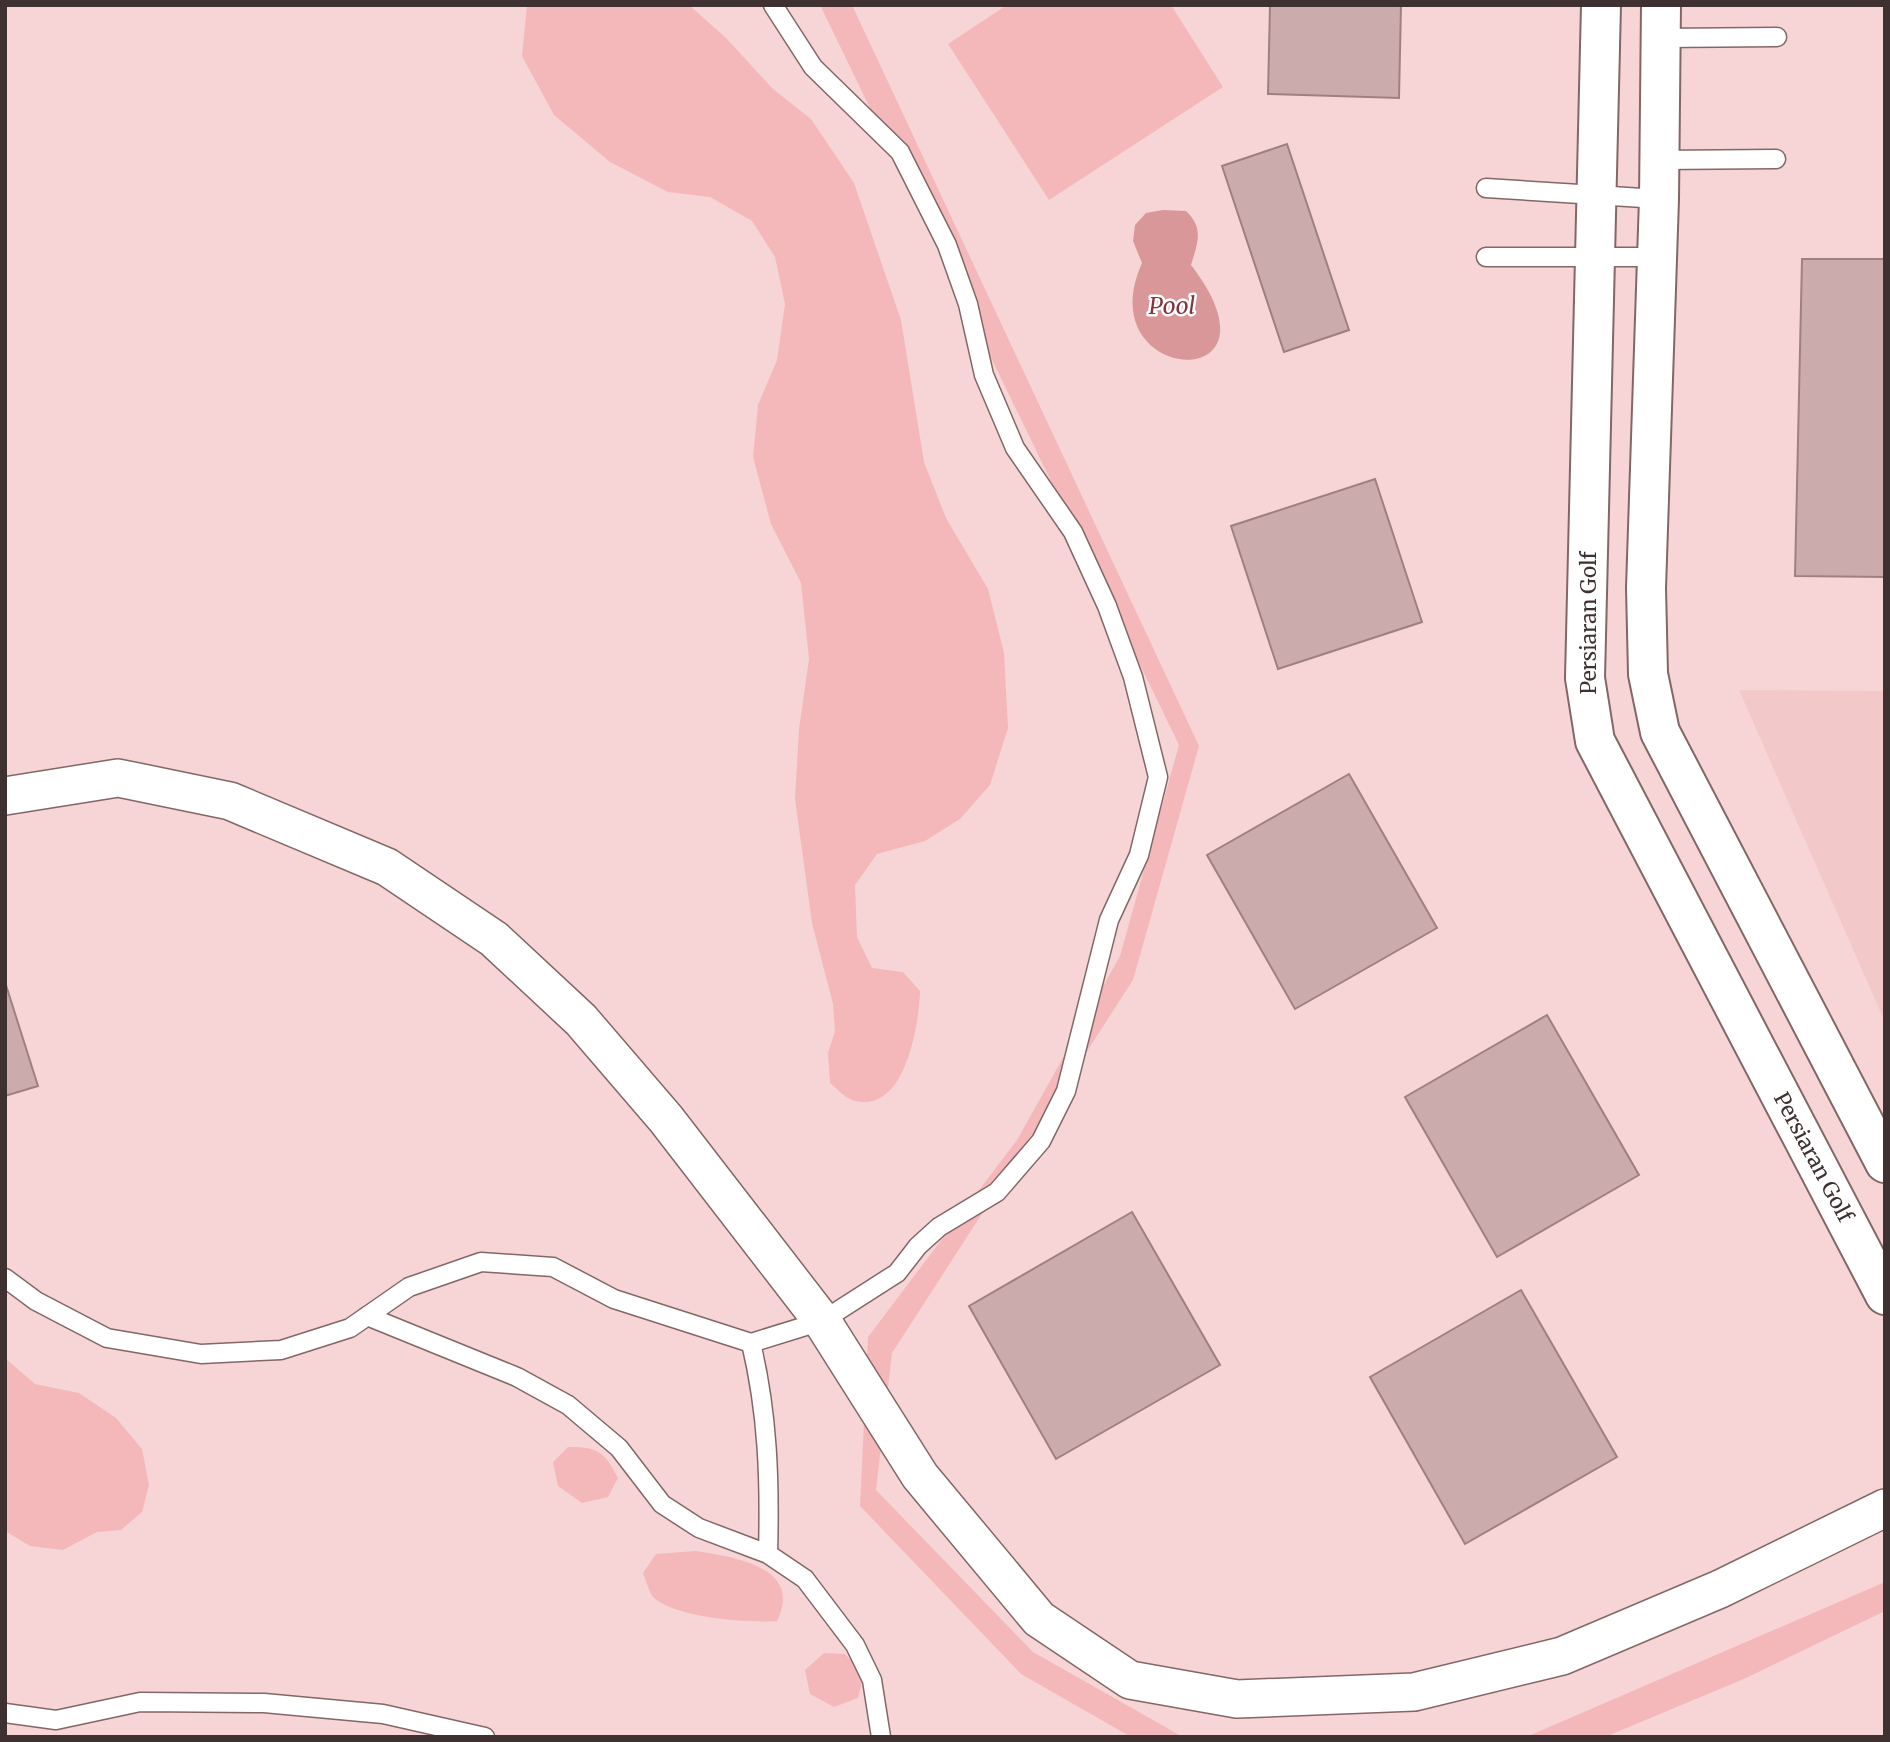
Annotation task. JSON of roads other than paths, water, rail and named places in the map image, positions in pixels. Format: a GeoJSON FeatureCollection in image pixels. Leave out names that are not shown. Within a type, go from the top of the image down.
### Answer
{"type":"FeatureCollection","features":[{"type":"Feature","properties":{"kind":"street","name":"Persiaran Golf"},"geometry":{"type":"LineString","coordinates":[[1601,5],[1585,678],[1595,741],[1885,1295]]}},
{"type":"Feature","properties":{"kind":"street"},"geometry":{"type":"LineString","coordinates":[[1661,21],[1659,199],[1646,588],[1648,674],[1660,732],[1884,1160]]}},
{"type":"Feature","properties":{"kind":"street"},"geometry":{"type":"LineString","coordinates":[[5,796],[118,778],[230,801],[387,867],[494,939],[581,1020],[666,1119],[822,1321],[920,1476],[1038,1619],[1130,1680],[1237,1699],[1414,1692],[1562,1656],[1720,1589],[1885,1508]]}},
{"type":"Feature","properties":{"kind":"lane"},"geometry":{"type":"LineString","coordinates":[[5,1278],[36,1301],[107,1338],[201,1354],[281,1350],[350,1328],[409,1287],[481,1262],[553,1268],[614,1299],[751,1343],[822,1321],[897,1273],[918,1246],[939,1227],[997,1192],[1041,1141],[1066,1091],[1109,920],[1139,855],[1158,777],[1133,677],[1107,606],[1073,532],[1014,448],[984,375],[968,304],[941,233],[900,152],[813,67],[773,5]]}},
{"type":"Feature","properties":{"kind":"lane"},"geometry":{"type":"LineString","coordinates":[[1661,21],[1777,37]]}},
{"type":"Feature","properties":{"kind":"lane"},"geometry":{"type":"LineString","coordinates":[[1659,160],[1776,159]]}},
{"type":"Feature","properties":{"kind":"lane"},"geometry":{"type":"LineString","coordinates":[[1486,188],[1659,199]]}},
{"type":"Feature","properties":{"kind":"lane"},"geometry":{"type":"LineString","coordinates":[[1486,257],[1656,257]]}},
{"type":"Feature","properties":{"kind":"lane"},"geometry":{"type":"LineString","coordinates":[[367,1316],[517,1377],[568,1405],[619,1448],[663,1504],[699,1528],[768,1554],[805,1578],[855,1645],[872,1680],[881,1737]]}},
{"type":"Feature","properties":{"kind":"lane"},"geometry":{"type":"LineString","coordinates":[[751,1343],[766,1416],[770,1471],[768,1554]]}},
{"type":"Feature","properties":{"kind":"lane"},"geometry":{"type":"LineString","coordinates":[[5,1713],[56,1720],[140,1702],[264,1703],[383,1714],[485,1737]]}},
{"type":"Feature","properties":{"kind":"water","name":"Pool"},"geometry":{"type":"Polygon","coordinates":[[[1163,210],[1186,211],[1192,217],[1198,236],[1191,265],[1216,308],[1219,338],[1206,355],[1184,360],[1160,352],[1141,333],[1133,304],[1142,263],[1133,241],[1135,225],[1146,213],[1163,210]]]}}]}
